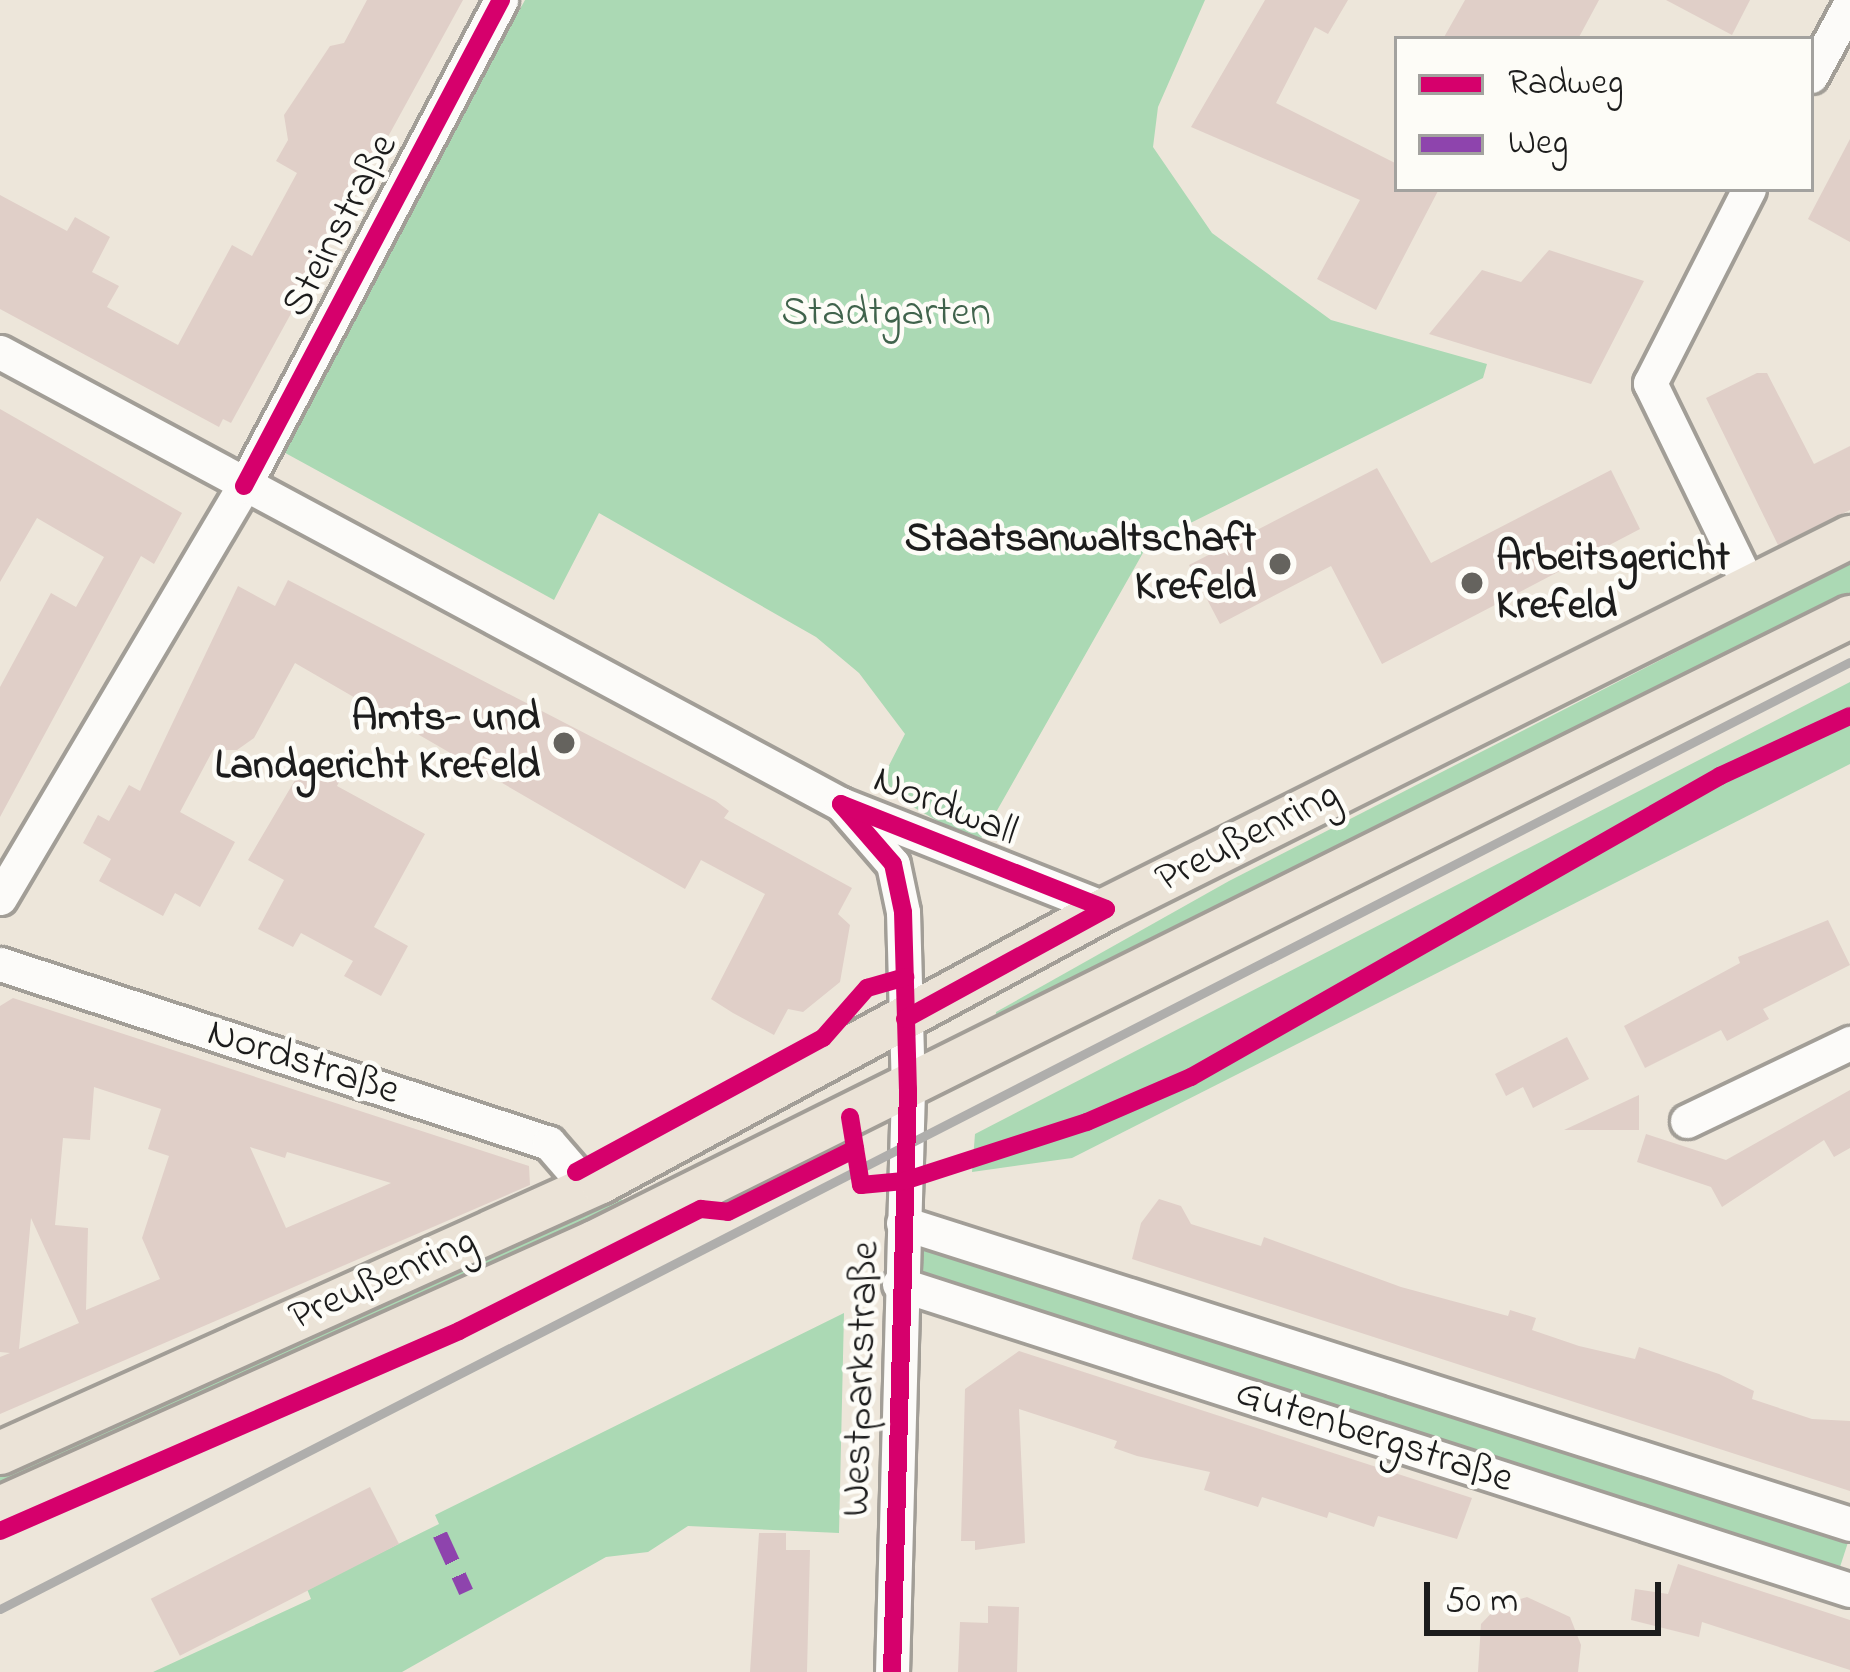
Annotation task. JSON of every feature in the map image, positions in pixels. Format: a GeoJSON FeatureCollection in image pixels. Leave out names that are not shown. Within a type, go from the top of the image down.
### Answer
{"type":"FeatureCollection","features":[{"type":"Feature","properties":{"kind":"main road","name":"Preußenring"},"geometry":{"type":"LineString","coordinates":[[0,1453],[587,1188],[1106,909],[1850,538]]}},
{"type":"Feature","properties":{"kind":"main road","name":"Preußenring"},"geometry":{"type":"LineString","coordinates":[[0,1508],[595,1243],[1850,616]]}},
{"type":"Feature","properties":{"kind":"street","name":"Steinstraße"},"geometry":{"type":"LineString","coordinates":[[0,898],[244,486],[501,0]]}},
{"type":"Feature","properties":{"kind":"street"},"geometry":{"type":"LineString","coordinates":[[1814,70],[1850,4]]}},
{"type":"Feature","properties":{"kind":"street"},"geometry":{"type":"LineString","coordinates":[[1747,192],[1650,383],[1750,588]]}},
{"type":"Feature","properties":{"kind":"street","name":"Nordwall"},"geometry":{"type":"LineString","coordinates":[[0,352],[841,804],[1106,909]]}},
{"type":"Feature","properties":{"kind":"street","name":"Nordwall"},"geometry":{"type":"LineString","coordinates":[[841,804],[892,864],[903,912],[908,1088]]}},
{"type":"Feature","properties":{"kind":"street","name":"Nordstraße"},"geometry":{"type":"LineString","coordinates":[[0,964],[549,1143],[587,1188]]}},
{"type":"Feature","properties":{"kind":"street"},"geometry":{"type":"LineString","coordinates":[[1687,1121],[1850,1043]]}},
{"type":"Feature","properties":{"kind":"street","name":"Westparkstraße"},"geometry":{"type":"LineString","coordinates":[[892,1672],[899,1284],[908,1088]]}},
{"type":"Feature","properties":{"kind":"street","name":"Gutenbergstraße"},"geometry":{"type":"LineString","coordinates":[[903,1223],[1850,1524]]}},
{"type":"Feature","properties":{"kind":"street","name":"Gutenbergstraße"},"geometry":{"type":"LineString","coordinates":[[899,1284],[1850,1590]]}},
{"type":"Feature","properties":{"kind":"green space","name":"Stadtgarten"},"geometry":{"type":"Polygon","coordinates":[[[525,0],[1205,0],[1158,107],[1153,147],[1212,233],[1331,320],[1487,364],[1483,378],[1148,544],[978,844],[878,787],[905,734],[859,673],[816,637],[599,513],[554,600],[278,449],[525,0]]]}},
{"type":"Feature","properties":{"kind":"green space"},"geometry":{"type":"Polygon","coordinates":[[[1850,563],[1850,595],[995,1027],[996,1012],[1229,881],[1850,563]]]}},
{"type":"Feature","properties":{"kind":"green space"},"geometry":{"type":"Polygon","coordinates":[[[1850,682],[1850,764],[1072,1158],[972,1172],[975,1134],[1850,682]]]}},
{"type":"Feature","properties":{"kind":"green space"},"geometry":{"type":"Polygon","coordinates":[[[621,1196],[624,1209],[0,1490],[0,1467],[621,1196]]]}},
{"type":"Feature","properties":{"kind":"green space"},"geometry":{"type":"Polygon","coordinates":[[[921,1237],[1849,1539],[1838,1573],[910,1271],[921,1237]]]}},
{"type":"Feature","properties":{"kind":"green space"},"geometry":{"type":"Polygon","coordinates":[[[844,1313],[839,1533],[688,1526],[648,1552],[606,1557],[402,1672],[153,1672],[311,1599],[307,1589],[439,1524],[435,1515],[844,1313]]]}},
{"type":"Feature","properties":{"kind":"building"},"geometry":{"type":"Polygon","coordinates":[[[367,0],[463,0],[231,423],[223,419],[219,427],[0,309],[0,195],[67,231],[75,217],[110,237],[92,272],[119,286],[107,307],[178,345],[232,245],[252,256],[297,173],[276,161],[288,140],[284,115],[330,46],[344,43],[367,0]]]}},
{"type":"Feature","properties":{"kind":"building"},"geometry":{"type":"Polygon","coordinates":[[[1265,0],[1348,0],[1328,34],[1315,27],[1276,103],[1394,162],[1394,192],[1437,192],[1376,310],[1317,279],[1360,200],[1191,127],[1265,0]]]}},
{"type":"Feature","properties":{"kind":"building"},"geometry":{"type":"Polygon","coordinates":[[[1465,0],[1599,0],[1580,36],[1445,36],[1465,0]]]}},
{"type":"Feature","properties":{"kind":"building"},"geometry":{"type":"Polygon","coordinates":[[[1666,0],[1750,0],[1732,35],[1666,0]]]}},
{"type":"Feature","properties":{"kind":"building"},"geometry":{"type":"Polygon","coordinates":[[[1850,139],[1850,242],[1808,219],[1850,139]]]}},
{"type":"Feature","properties":{"kind":"building"},"geometry":{"type":"Polygon","coordinates":[[[1549,250],[1644,281],[1591,384],[1429,334],[1482,270],[1521,282],[1549,250]]]}},
{"type":"Feature","properties":{"kind":"building"},"geometry":{"type":"Polygon","coordinates":[[[1757,373],[1767,373],[1814,464],[1850,446],[1850,510],[1778,545],[1706,398],[1757,373]]]}},
{"type":"Feature","properties":{"kind":"building"},"geometry":{"type":"Polygon","coordinates":[[[0,409],[182,513],[154,564],[141,556],[0,817],[0,687],[51,593],[76,607],[104,557],[37,518],[0,582],[0,409]]]}},
{"type":"Feature","properties":{"kind":"building"},"geometry":{"type":"Polygon","coordinates":[[[1377,468],[1431,563],[1611,470],[1640,529],[1382,664],[1331,566],[1220,624],[1189,565],[1377,468]]]}},
{"type":"Feature","properties":{"kind":"building"},"geometry":{"type":"Polygon","coordinates":[[[288,580],[716,801],[729,811],[724,818],[852,888],[838,914],[850,925],[840,982],[803,1012],[788,1009],[774,1035],[733,1013],[711,999],[765,894],[701,860],[685,889],[295,663],[254,738],[237,750],[213,750],[180,812],[235,842],[200,907],[175,893],[163,916],[99,881],[111,859],[83,843],[98,815],[109,821],[129,785],[140,791],[238,586],[275,606],[288,580]]]}},
{"type":"Feature","properties":{"kind":"building"},"geometry":{"type":"Polygon","coordinates":[[[352,757],[337,786],[425,834],[374,927],[408,946],[381,996],[344,976],[353,961],[301,933],[293,947],[258,929],[284,880],[248,860],[298,775],[352,757]]]}},
{"type":"Feature","properties":{"kind":"building"},"geometry":{"type":"Polygon","coordinates":[[[1828,920],[1850,965],[1763,1009],[1769,1019],[1727,1041],[1721,1030],[1645,1068],[1624,1026],[1740,963],[1738,957],[1828,920]]]}},
{"type":"Feature","properties":{"kind":"building"},"geometry":{"type":"Polygon","coordinates":[[[13,998],[529,1166],[530,1185],[0,1414],[0,1357],[10,1353],[0,1352],[0,1006],[13,998]],[[94,1087],[90,1140],[63,1138],[55,1225],[88,1228],[86,1310],[160,1279],[142,1238],[169,1156],[148,1149],[161,1109],[94,1087]],[[250,1147],[286,1228],[391,1183],[287,1152],[285,1158],[250,1147]],[[31,1218],[19,1349],[79,1323],[31,1218]]]}},
{"type":"Feature","properties":{"kind":"building"},"geometry":{"type":"Polygon","coordinates":[[[1567,1037],[1589,1079],[1533,1108],[1523,1087],[1506,1096],[1495,1074],[1567,1037]]]}},
{"type":"Feature","properties":{"kind":"building"},"geometry":{"type":"Polygon","coordinates":[[[1850,1090],[1850,1148],[1834,1157],[1824,1140],[1722,1207],[1711,1187],[1637,1162],[1646,1134],[1726,1160],[1850,1090]]]}},
{"type":"Feature","properties":{"kind":"building"},"geometry":{"type":"Polygon","coordinates":[[[1639,1095],[1639,1130],[1564,1130],[1639,1095]]]}},
{"type":"Feature","properties":{"kind":"building"},"geometry":{"type":"Polygon","coordinates":[[[1159,1199],[1181,1206],[1191,1224],[1261,1246],[1264,1237],[1401,1287],[1508,1316],[1510,1310],[1536,1318],[1532,1330],[1579,1346],[1635,1359],[1639,1347],[1719,1374],[1754,1391],[1752,1399],[1812,1419],[1850,1421],[1850,1491],[1132,1259],[1141,1223],[1159,1199]]]}},
{"type":"Feature","properties":{"kind":"building"},"geometry":{"type":"Polygon","coordinates":[[[1019,1351],[1472,1498],[1457,1539],[1378,1516],[1374,1527],[1329,1512],[1327,1518],[1262,1497],[1258,1507],[1204,1490],[1210,1472],[1137,1456],[1114,1448],[1117,1441],[1019,1409],[1025,1543],[975,1550],[975,1541],[961,1541],[965,1389],[1019,1351]]]}},
{"type":"Feature","properties":{"kind":"building"},"geometry":{"type":"Polygon","coordinates":[[[370,1487],[399,1544],[180,1656],[151,1599],[370,1487]]]}},
{"type":"Feature","properties":{"kind":"building"},"geometry":{"type":"Polygon","coordinates":[[[759,1533],[786,1533],[786,1550],[810,1550],[807,1672],[750,1672],[759,1533]]]}},
{"type":"Feature","properties":{"kind":"building"},"geometry":{"type":"Polygon","coordinates":[[[1678,1564],[1850,1620],[1850,1670],[1702,1622],[1699,1637],[1631,1620],[1635,1589],[1668,1594],[1678,1564]]]}},
{"type":"Feature","properties":{"kind":"building"},"geometry":{"type":"Polygon","coordinates":[[[1527,1597],[1570,1617],[1581,1645],[1578,1672],[1478,1672],[1481,1624],[1498,1606],[1527,1597]]]}},
{"type":"Feature","properties":{"kind":"building"},"geometry":{"type":"Polygon","coordinates":[[[988,1606],[1019,1607],[1017,1672],[958,1672],[960,1622],[988,1623],[988,1606]]]}},
{"type":"Feature","properties":{"kind":"railway"},"geometry":{"type":"LineString","coordinates":[[0,1609],[1850,662]]}},
{"type":"Feature","properties":{"kind":"marked path"},"geometry":{"type":"LineString","coordinates":[[440,1534],[466,1591]]}},
{"type":"Feature","properties":{"kind":"cycle path"},"geometry":{"type":"LineString","coordinates":[[244,486],[501,0]]}},
{"type":"Feature","properties":{"kind":"cycle path"},"geometry":{"type":"LineString","coordinates":[[850,1117],[861,1185],[904,1181],[1087,1122],[1191,1077],[1720,776],[1850,716]]}},
{"type":"Feature","properties":{"kind":"cycle path"},"geometry":{"type":"LineString","coordinates":[[841,804],[893,864],[903,912],[908,1089],[892,1672]]}},
{"type":"Feature","properties":{"kind":"cycle path"},"geometry":{"type":"LineString","coordinates":[[841,804],[1106,909]]}},
{"type":"Feature","properties":{"kind":"cycle path"},"geometry":{"type":"LineString","coordinates":[[905,1019],[1106,909]]}},
{"type":"Feature","properties":{"kind":"cycle path"},"geometry":{"type":"LineString","coordinates":[[576,1172],[823,1038],[867,988],[905,977]]}},
{"type":"Feature","properties":{"kind":"cycle path"},"geometry":{"type":"LineString","coordinates":[[0,1531],[459,1331],[701,1209],[728,1212],[855,1149]]}},
{"type":"Feature","properties":{"kind":"place","name":"Staatsanwaltschaft Krefeld"},"geometry":{"type":"Point","coordinates":[1280,564]}},
{"type":"Feature","properties":{"kind":"place","name":"Arbeitsgericht Krefeld"},"geometry":{"type":"Point","coordinates":[1472,583]}},
{"type":"Feature","properties":{"kind":"place","name":"Amts- und Landgericht Krefeld"},"geometry":{"type":"Point","coordinates":[564,743]}}]}
